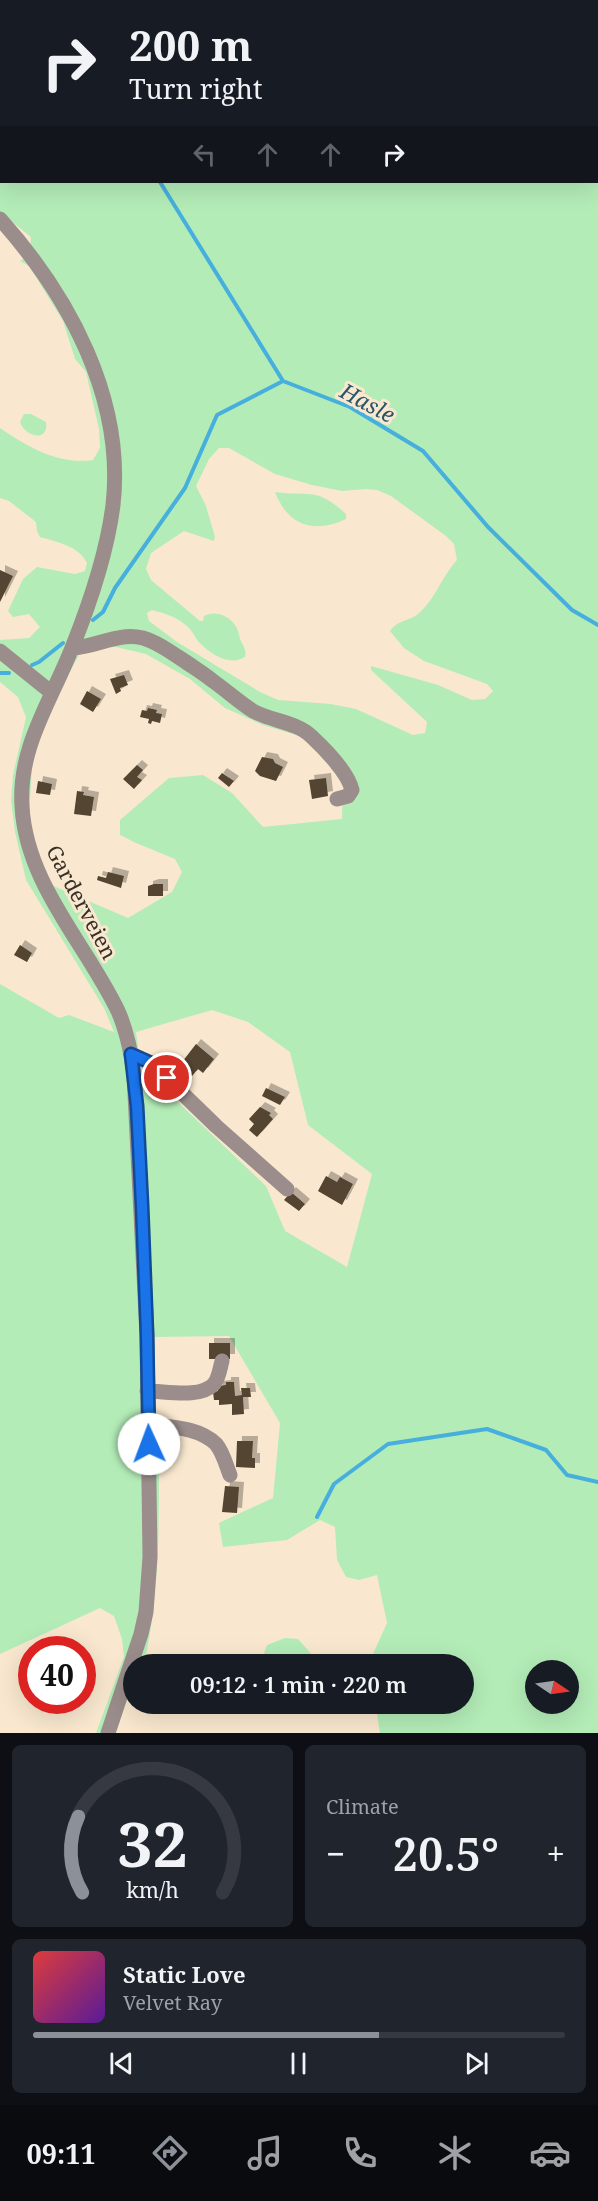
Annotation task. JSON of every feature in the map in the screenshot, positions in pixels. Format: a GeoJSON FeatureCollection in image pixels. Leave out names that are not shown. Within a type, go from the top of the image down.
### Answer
{"type":"FeatureCollection","features":[{"type":"Feature","properties":{"kind":"street","name":"Garderveien"},"geometry":{"type":"LineString","coordinates":[[0,219],[20,241],[49,281],[74,322],[97,378],[109,426],[114,473],[113,504],[109,528],[87,606],[72,648],[41,715],[25,762],[21,806],[26,838],[40,874],[118,1011],[129,1042],[137,1106],[147,1335],[151,1510],[146,1612],[128,1676],[108,1733]]}},
{"type":"Feature","properties":{"kind":"street"},"geometry":{"type":"LineString","coordinates":[[72,648],[81,648],[117,637],[130,636],[155,642],[205,675],[245,706],[266,718],[301,729],[311,736],[350,780],[352,790],[348,796],[337,799]]}},
{"type":"Feature","properties":{"kind":"street"},"geometry":{"type":"LineString","coordinates":[[0,651],[52,693]]}},
{"type":"Feature","properties":{"kind":"street"},"geometry":{"type":"LineString","coordinates":[[131,1054],[151,1063],[286,1189]]}},
{"type":"Feature","properties":{"kind":"street"},"geometry":{"type":"LineString","coordinates":[[147,1391],[194,1392],[204,1390],[216,1382],[222,1361]]}},
{"type":"Feature","properties":{"kind":"street"},"geometry":{"type":"LineString","coordinates":[[148,1424],[191,1430],[215,1443],[230,1474]]}},
{"type":"Feature","properties":{"kind":"green space"},"geometry":{"type":"Polygon","coordinates":[[[0,183],[598,183],[598,1733],[380,1733],[377,1714],[474,1714],[474,1654],[373,1654],[387,1623],[377,1575],[359,1580],[346,1577],[337,1560],[335,1527],[320,1520],[287,1540],[223,1547],[219,1523],[273,1498],[280,1423],[229,1336],[153,1337],[153,1372],[158,1432],[165,1444],[159,1451],[156,1585],[146,1654],[124,1654],[122,1639],[114,1616],[100,1608],[39,1636],[18,1636],[18,1646],[0,1654],[0,984],[59,1018],[69,1015],[114,1032],[104,1008],[26,880],[15,832],[11,800],[13,775],[26,717],[18,697],[0,682],[0,640],[29,638],[40,627],[29,614],[13,617],[8,611],[23,579],[37,567],[75,574],[85,571],[87,563],[79,552],[40,537],[36,522],[9,501],[0,498],[0,428],[33,448],[68,460],[93,460],[100,448],[99,429],[86,372],[75,359],[63,321],[29,266],[20,261],[29,255],[31,237],[0,212],[0,183]],[[219,448],[209,459],[196,486],[206,506],[215,537],[214,541],[184,531],[151,553],[146,569],[151,580],[200,621],[203,621],[204,616],[213,613],[221,614],[232,621],[237,628],[245,657],[232,660],[213,654],[198,641],[186,625],[168,615],[152,610],[147,613],[149,621],[177,642],[260,692],[278,700],[331,704],[356,709],[413,735],[425,733],[427,722],[371,670],[371,666],[438,685],[472,700],[485,699],[493,691],[487,684],[424,661],[404,648],[390,631],[397,624],[418,614],[434,595],[457,560],[454,544],[391,496],[377,490],[342,491],[275,474],[229,448],[219,448]],[[103,644],[79,655],[48,711],[33,753],[29,814],[35,845],[51,885],[128,918],[172,892],[182,872],[175,859],[120,835],[120,820],[169,778],[203,775],[232,793],[263,827],[342,819],[343,780],[303,737],[263,725],[225,708],[190,679],[146,654],[103,644]],[[212,1010],[136,1032],[140,1062],[161,1086],[266,1186],[285,1231],[347,1267],[372,1174],[308,1125],[290,1052],[248,1022],[212,1010]]]}},
{"type":"Feature","properties":{"kind":"green space"},"geometry":{"type":"Polygon","coordinates":[[[24,414],[31,414],[46,422],[44,433],[36,436],[27,431],[20,422],[24,414]]]}},
{"type":"Feature","properties":{"kind":"green space"},"geometry":{"type":"Polygon","coordinates":[[[275,492],[312,494],[327,499],[346,514],[346,519],[323,526],[303,524],[287,513],[275,492]]]}},
{"type":"Feature","properties":{"kind":"green space"},"geometry":{"type":"Polygon","coordinates":[[[285,1638],[298,1639],[311,1654],[264,1654],[267,1645],[285,1638]]]}},
{"type":"Feature","properties":{"kind":"green space"},"geometry":{"type":"Polygon","coordinates":[[[123,1660],[123,1710],[115,1733],[96,1733],[123,1660]]]}},
{"type":"Feature","properties":{"kind":"building"},"geometry":{"type":"Polygon","coordinates":[[[0,570],[13,576],[0,602],[0,570]]]}},
{"type":"Feature","properties":{"kind":"building"},"geometry":{"type":"Polygon","coordinates":[[[124,675],[128,685],[120,688],[121,691],[116,694],[110,679],[124,675]]]}},
{"type":"Feature","properties":{"kind":"building"},"geometry":{"type":"Polygon","coordinates":[[[87,691],[101,699],[93,712],[80,704],[87,691]]]}},
{"type":"Feature","properties":{"kind":"building"},"geometry":{"type":"Polygon","coordinates":[[[148,708],[162,714],[160,723],[152,721],[151,724],[148,723],[149,719],[140,717],[142,710],[147,711],[148,708]]]}},
{"type":"Feature","properties":{"kind":"building"},"geometry":{"type":"Polygon","coordinates":[[[262,757],[273,759],[275,763],[283,767],[276,781],[260,776],[255,771],[262,757]]]}},
{"type":"Feature","properties":{"kind":"building"},"geometry":{"type":"Polygon","coordinates":[[[137,765],[143,770],[137,777],[142,780],[134,789],[123,779],[137,765]]]}},
{"type":"Feature","properties":{"kind":"building"},"geometry":{"type":"Polygon","coordinates":[[[222,773],[234,781],[229,787],[218,778],[222,773]]]}},
{"type":"Feature","properties":{"kind":"building"},"geometry":{"type":"Polygon","coordinates":[[[326,778],[328,796],[312,799],[309,780],[326,778]]]}},
{"type":"Feature","properties":{"kind":"building"},"geometry":{"type":"Polygon","coordinates":[[[38,781],[52,784],[50,795],[36,793],[38,781]]]}},
{"type":"Feature","properties":{"kind":"building"},"geometry":{"type":"Polygon","coordinates":[[[77,791],[94,797],[91,816],[74,814],[77,791]]]}},
{"type":"Feature","properties":{"kind":"building"},"geometry":{"type":"Polygon","coordinates":[[[108,872],[124,876],[121,888],[97,880],[98,876],[106,878],[108,872]]]}},
{"type":"Feature","properties":{"kind":"building"},"geometry":{"type":"Polygon","coordinates":[[[163,884],[163,896],[148,896],[148,886],[163,884]]]}},
{"type":"Feature","properties":{"kind":"building"},"geometry":{"type":"Polygon","coordinates":[[[20,945],[32,953],[27,962],[14,955],[20,945]]]}},
{"type":"Feature","properties":{"kind":"building"},"geometry":{"type":"Polygon","coordinates":[[[196,1044],[214,1059],[203,1073],[198,1069],[192,1076],[179,1066],[196,1044]]]}},
{"type":"Feature","properties":{"kind":"building"},"geometry":{"type":"Polygon","coordinates":[[[266,1088],[285,1097],[280,1105],[262,1096],[266,1088]]]}},
{"type":"Feature","properties":{"kind":"building"},"geometry":{"type":"Polygon","coordinates":[[[260,1107],[271,1113],[269,1115],[273,1119],[257,1137],[249,1130],[254,1124],[249,1119],[260,1107]]]}},
{"type":"Feature","properties":{"kind":"building"},"geometry":{"type":"Polygon","coordinates":[[[326,1176],[337,1182],[340,1177],[353,1184],[342,1205],[318,1191],[326,1176]]]}},
{"type":"Feature","properties":{"kind":"building"},"geometry":{"type":"Polygon","coordinates":[[[291,1192],[305,1204],[299,1211],[284,1200],[291,1192]]]}},
{"type":"Feature","properties":{"kind":"building"},"geometry":{"type":"Polygon","coordinates":[[[209,1343],[230,1343],[230,1359],[209,1359],[209,1343]]]}},
{"type":"Feature","properties":{"kind":"building"},"geometry":{"type":"Polygon","coordinates":[[[226,1382],[234,1382],[235,1396],[242,1395],[241,1388],[250,1388],[251,1397],[243,1397],[244,1414],[232,1415],[232,1404],[219,1405],[219,1400],[214,1400],[213,1392],[218,1391],[218,1386],[226,1385],[226,1382]]]}},
{"type":"Feature","properties":{"kind":"building"},"geometry":{"type":"Polygon","coordinates":[[[237,1441],[253,1441],[252,1458],[255,1458],[255,1468],[236,1467],[237,1441]]]}},
{"type":"Feature","properties":{"kind":"building"},"geometry":{"type":"Polygon","coordinates":[[[225,1486],[239,1487],[237,1513],[222,1512],[225,1486]]]}},
{"type":"Feature","properties":{"kind":"waterway","name":"Hasle"},"geometry":{"type":"LineString","coordinates":[[161,183],[283,381],[350,407],[423,451],[488,527],[572,610],[598,625]]}},
{"type":"Feature","properties":{"kind":"waterway"},"geometry":{"type":"LineString","coordinates":[[93,620],[103,612],[115,588],[185,488],[217,415],[283,381]]}},
{"type":"Feature","properties":{"kind":"waterway"},"geometry":{"type":"LineString","coordinates":[[32,665],[63,643]]}},
{"type":"Feature","properties":{"kind":"waterway"},"geometry":{"type":"LineString","coordinates":[[0,673],[9,673]]}},
{"type":"Feature","properties":{"kind":"waterway"},"geometry":{"type":"LineString","coordinates":[[317,1517],[334,1484],[388,1444],[487,1429],[546,1450],[567,1475],[598,1482]]}},
{"type":"Feature","properties":{"kind":"route"},"geometry":{"type":"LineString","coordinates":[[149,1444],[142,1205],[137,1106],[131,1054],[142,1057],[167,1078]]}}]}
